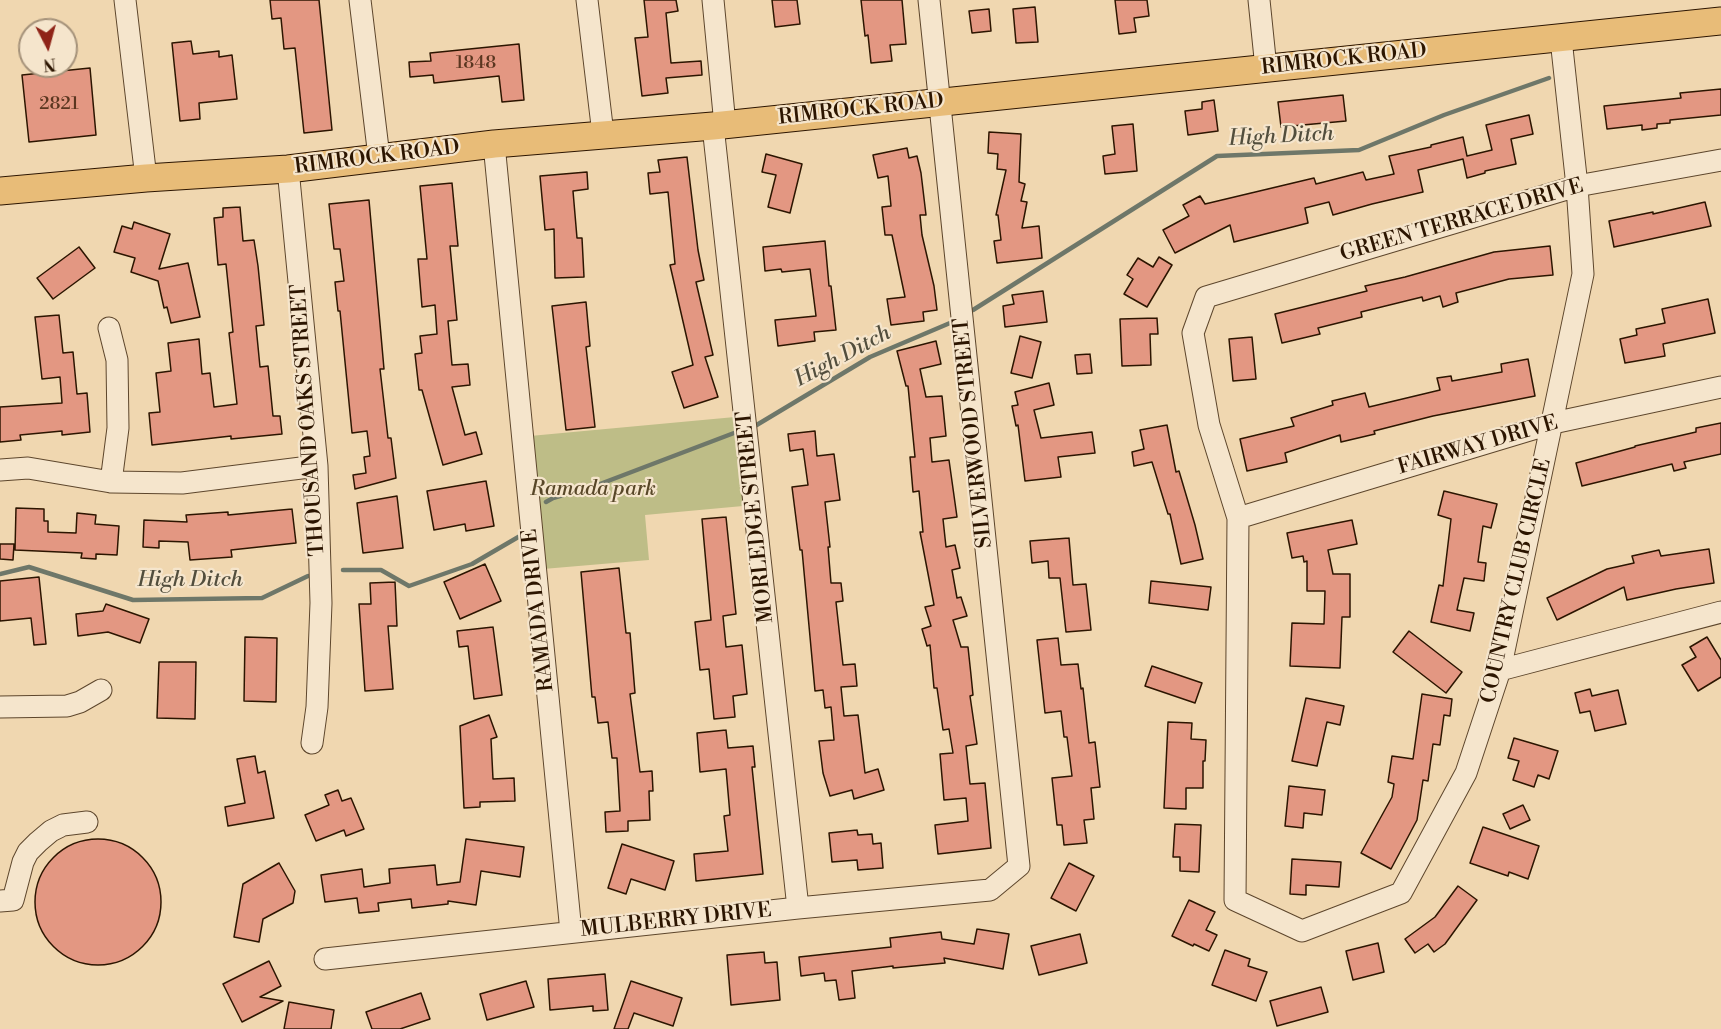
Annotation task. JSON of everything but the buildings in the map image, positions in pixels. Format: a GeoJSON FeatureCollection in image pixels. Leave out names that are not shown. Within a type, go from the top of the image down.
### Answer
{"type":"FeatureCollection","features":[{"type":"Feature","properties":{"kind":"main road","name":"RIMROCK ROAD"},"geometry":{"type":"LineString","coordinates":[[0,191],[146,178],[288,169],[494,144],[719,125],[1721,21]]}},
{"type":"Feature","properties":{"kind":"street"},"geometry":{"type":"LineString","coordinates":[[124,0],[146,178]]}},
{"type":"Feature","properties":{"kind":"street"},"geometry":{"type":"LineString","coordinates":[[360,0],[379,158]]}},
{"type":"Feature","properties":{"kind":"street"},"geometry":{"type":"LineString","coordinates":[[587,0],[603,134]]}},
{"type":"Feature","properties":{"kind":"street","name":"MORLEDGE STREET"},"geometry":{"type":"LineString","coordinates":[[712,0],[719,125],[798,908]]}},
{"type":"Feature","properties":{"kind":"street","name":"SILVERWOOD STREET"},"geometry":{"type":"LineString","coordinates":[[928,0],[1019,866]]}},
{"type":"Feature","properties":{"kind":"street"},"geometry":{"type":"LineString","coordinates":[[1259,0],[1266,68]]}},
{"type":"Feature","properties":{"kind":"street","name":"COUNTRY CLUB CIRCLE"},"geometry":{"type":"LineString","coordinates":[[1206,297],[1193,333],[1209,425],[1238,518],[1234,900],[1302,931],[1401,892],[1466,773],[1500,670],[1583,274],[1577,186],[1561,39]]}},
{"type":"Feature","properties":{"kind":"street","name":"RAMADA DRIVE"},"geometry":{"type":"LineString","coordinates":[[494,144],[571,933]]}},
{"type":"Feature","properties":{"kind":"street","name":"GREEN TERRACE DRIVE"},"geometry":{"type":"LineString","coordinates":[[1206,297],[1577,186],[1721,160]]}},
{"type":"Feature","properties":{"kind":"street","name":"THOUSAND OAKS STREET"},"geometry":{"type":"LineString","coordinates":[[288,169],[317,466],[321,603],[317,707],[312,743]]}},
{"type":"Feature","properties":{"kind":"street"},"geometry":{"type":"LineString","coordinates":[[109,328],[117,360],[118,428],[111,482]]}},
{"type":"Feature","properties":{"kind":"street","name":"FAIRWAY DRIVE"},"geometry":{"type":"LineString","coordinates":[[1238,518],[1553,423],[1721,387]]}},
{"type":"Feature","properties":{"kind":"street"},"geometry":{"type":"LineString","coordinates":[[0,470],[28,468],[111,482],[182,483],[317,466]]}},
{"type":"Feature","properties":{"kind":"street"},"geometry":{"type":"LineString","coordinates":[[1500,670],[1721,612]]}},
{"type":"Feature","properties":{"kind":"street"},"geometry":{"type":"LineString","coordinates":[[0,707],[67,706],[80,702],[100,690]]}},
{"type":"Feature","properties":{"kind":"street"},"geometry":{"type":"LineString","coordinates":[[0,901],[13,900],[23,862],[28,852],[38,842],[63,825],[87,822]]}},
{"type":"Feature","properties":{"kind":"street","name":"MULBERRY DRIVE"},"geometry":{"type":"LineString","coordinates":[[325,959],[798,908],[990,890],[1019,866]]}},
{"type":"Feature","properties":{"kind":"green space","name":"Ramada park"},"geometry":{"type":"Polygon","coordinates":[[[735,417],[743,506],[645,515],[649,560],[543,569],[530,436],[735,417]]]}},
{"type":"Feature","properties":{"kind":"waterway","name":"High Ditch"},"geometry":{"type":"LineString","coordinates":[[973,310],[1217,156],[1359,150],[1444,115],[1549,78]]}},
{"type":"Feature","properties":{"kind":"waterway","name":"High Ditch"},"geometry":{"type":"LineString","coordinates":[[755,426],[870,357],[950,323]]}},
{"type":"Feature","properties":{"kind":"waterway","name":"High Ditch"},"geometry":{"type":"LineString","coordinates":[[546,502],[734,433]]}},
{"type":"Feature","properties":{"kind":"waterway","name":"High Ditch"},"geometry":{"type":"LineString","coordinates":[[343,570],[381,570],[409,586],[472,564],[520,536]]}},
{"type":"Feature","properties":{"kind":"waterway","name":"High Ditch"},"geometry":{"type":"LineString","coordinates":[[0,574],[29,567],[133,600],[262,598],[308,576]]}}]}
